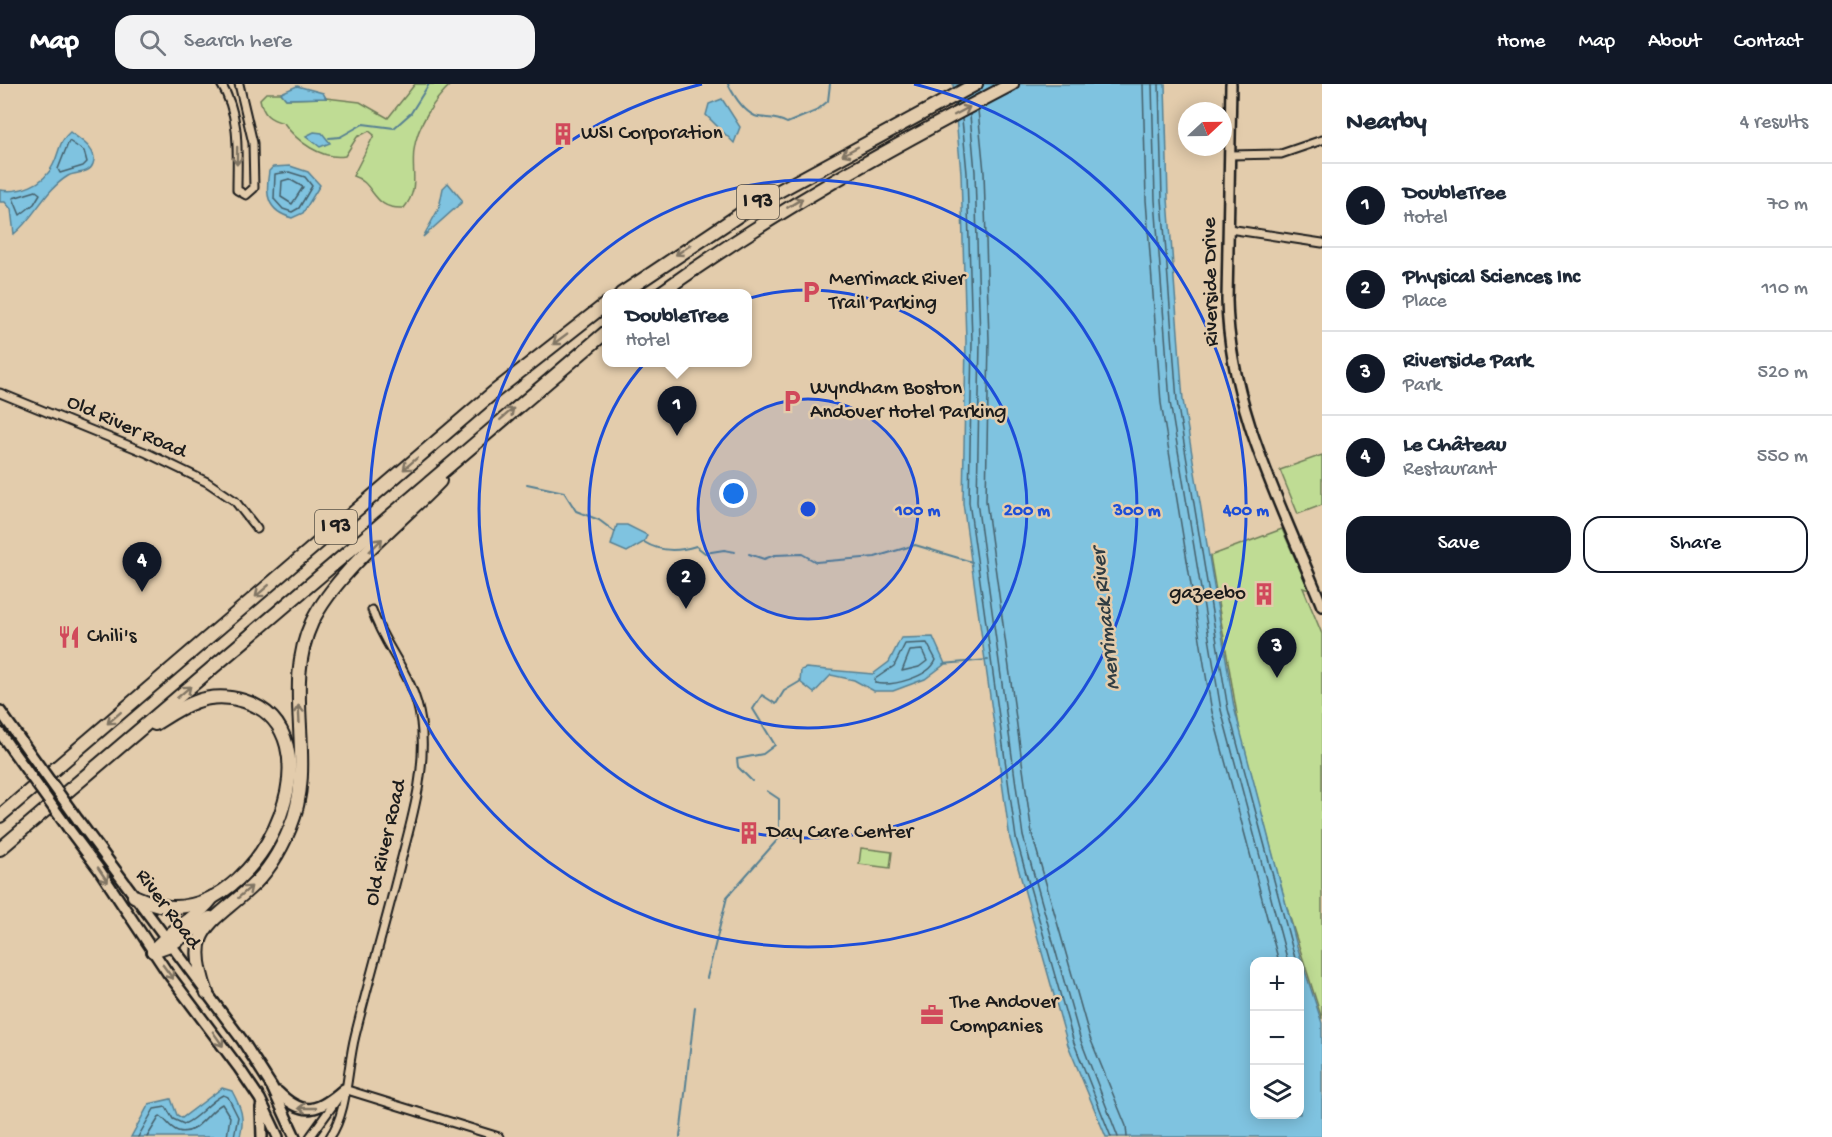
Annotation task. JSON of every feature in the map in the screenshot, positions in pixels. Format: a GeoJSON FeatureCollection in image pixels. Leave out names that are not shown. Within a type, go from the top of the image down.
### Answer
{"type":"FeatureCollection","features":[{"type":"Feature","properties":{"kind":"highway","name":"I 93"},"geometry":{"type":"LineString","coordinates":[[629,289],[758,203],[976,84]]}},
{"type":"Feature","properties":{"kind":"highway","name":"I 93"},"geometry":{"type":"LineString","coordinates":[[666,289],[780,212],[911,137],[1012,84]]}},
{"type":"Feature","properties":{"kind":"highway","name":"I 93"},"geometry":{"type":"LineString","coordinates":[[3,813],[494,392],[602,307]]}},
{"type":"Feature","properties":{"kind":"highway","name":"I 93"},"geometry":{"type":"LineString","coordinates":[[0,849],[480,437],[602,335]]}},
{"type":"Feature","properties":{"kind":"highway"},"geometry":{"type":"LineString","coordinates":[[167,941],[219,912],[251,887],[266,871],[285,838],[296,812],[303,767],[298,677],[304,644],[320,607],[353,568],[480,437]]}},
{"type":"Feature","properties":{"kind":"highway"},"geometry":{"type":"LineString","coordinates":[[124,744],[180,709],[207,698],[236,699],[261,709],[281,733],[289,759],[287,794],[273,833],[246,873],[213,897],[206,907],[153,951]]}},
{"type":"Feature","properties":{"kind":"highway"},"geometry":{"type":"LineString","coordinates":[[134,896],[173,907],[213,897]]}},
{"type":"Feature","properties":{"kind":"highway"},"geometry":{"type":"LineString","coordinates":[[207,993],[199,966],[199,946],[207,925],[219,912]]}},
{"type":"Feature","properties":{"kind":"main road","name":"Riverside Drive"},"geometry":{"type":"LineString","coordinates":[[1231,102],[1232,84]]}},
{"type":"Feature","properties":{"kind":"main road","name":"Riverside Drive"},"geometry":{"type":"LineString","coordinates":[[1230,156],[1227,327],[1236,381],[1252,431],[1322,606]]}},
{"type":"Feature","properties":{"kind":"main road","name":"River Road"},"geometry":{"type":"LineString","coordinates":[[0,711],[207,993],[272,1087],[295,1137]]}},
{"type":"Feature","properties":{"kind":"main road","name":"River Road"},"geometry":{"type":"LineString","coordinates":[[0,734],[98,868],[153,951],[193,1003],[260,1099],[278,1137]]}},
{"type":"Feature","properties":{"kind":"main road"},"geometry":{"type":"LineString","coordinates":[[272,1087],[299,1109],[321,1107],[344,1089]]}},
{"type":"Feature","properties":{"kind":"main road"},"geometry":{"type":"LineString","coordinates":[[260,1099],[262,1137]]}},
{"type":"Feature","properties":{"kind":"street"},"geometry":{"type":"LineString","coordinates":[[221,84],[236,131],[237,190],[246,195],[254,188],[253,143],[238,84]]}},
{"type":"Feature","properties":{"kind":"street"},"geometry":{"type":"LineString","coordinates":[[1232,155],[1281,154],[1322,140]]}},
{"type":"Feature","properties":{"kind":"street"},"geometry":{"type":"LineString","coordinates":[[1229,229],[1322,243]]}},
{"type":"Feature","properties":{"kind":"street","name":"Old River Road"},"geometry":{"type":"LineString","coordinates":[[0,393],[147,453],[214,485],[235,501],[257,529]]}},
{"type":"Feature","properties":{"kind":"street","name":"Old River Road"},"geometry":{"type":"LineString","coordinates":[[330,1137],[340,1118],[354,1039],[410,826],[422,762],[418,703],[404,667],[376,623],[372,610]]}},
{"type":"Feature","properties":{"kind":"street"},"geometry":{"type":"LineString","coordinates":[[344,1089],[499,1137]]}},
{"type":"Feature","properties":{"kind":"street","name":"Old River Road"},"geometry":{"type":"LineString","coordinates":[[309,1137],[344,1089]]}},
{"type":"Feature","properties":{"kind":"green space"},"geometry":{"type":"Polygon","coordinates":[[[415,84],[451,84],[438,98],[419,132],[414,150],[412,194],[404,208],[385,205],[366,184],[353,176],[374,135],[369,131],[357,137],[345,156],[327,155],[310,148],[284,123],[268,116],[260,99],[266,93],[281,93],[286,99],[326,98],[360,102],[388,118],[415,84]]]}},
{"type":"Feature","properties":{"kind":"green space"},"geometry":{"type":"Polygon","coordinates":[[[1322,455],[1322,505],[1298,514],[1280,470],[1322,455]]]}},
{"type":"Feature","properties":{"kind":"green space"},"geometry":{"type":"Polygon","coordinates":[[[1282,529],[1309,590],[1303,588],[1322,634],[1322,1019],[1285,902],[1240,732],[1210,556],[1282,529]]]}},
{"type":"Feature","properties":{"kind":"green space"},"geometry":{"type":"Polygon","coordinates":[[[861,848],[892,852],[890,868],[859,864],[861,848]]]}},
{"type":"Feature","properties":{"kind":"water","name":"Merrimack River"},"geometry":{"type":"Polygon","coordinates":[[[953,84],[1165,84],[1168,199],[1183,400],[1234,707],[1301,957],[1250,957],[1250,1119],[1304,1119],[1304,968],[1322,1023],[1322,1137],[1106,1137],[1068,1045],[1010,839],[963,503],[966,341],[961,173],[953,84]]]}},
{"type":"Feature","properties":{"kind":"water"},"geometry":{"type":"Polygon","coordinates":[[[297,86],[323,93],[326,98],[286,99],[281,93],[297,86]]]}},
{"type":"Feature","properties":{"kind":"water"},"geometry":{"type":"Polygon","coordinates":[[[722,99],[740,127],[734,143],[706,115],[709,104],[722,99]]]}},
{"type":"Feature","properties":{"kind":"water"},"geometry":{"type":"Polygon","coordinates":[[[70,132],[91,150],[93,164],[89,170],[68,176],[60,182],[14,234],[11,209],[5,202],[0,202],[0,190],[23,189],[44,178],[53,165],[61,143],[70,132]]]}},
{"type":"Feature","properties":{"kind":"water"},"geometry":{"type":"Polygon","coordinates":[[[314,132],[322,133],[330,143],[320,147],[306,136],[314,132]]]}},
{"type":"Feature","properties":{"kind":"water"},"geometry":{"type":"Polygon","coordinates":[[[290,166],[308,172],[320,185],[303,213],[292,218],[277,211],[270,201],[267,187],[269,171],[273,167],[290,166]]]}},
{"type":"Feature","properties":{"kind":"water"},"geometry":{"type":"Polygon","coordinates":[[[448,183],[462,200],[461,203],[423,237],[439,208],[443,188],[448,183]]]}},
{"type":"Feature","properties":{"kind":"water"},"geometry":{"type":"Polygon","coordinates":[[[617,525],[627,525],[647,535],[644,542],[627,552],[611,545],[617,525]]]}},
{"type":"Feature","properties":{"kind":"water"},"geometry":{"type":"Polygon","coordinates":[[[933,637],[945,664],[925,679],[893,691],[874,691],[854,680],[831,675],[814,693],[800,682],[801,670],[806,668],[873,674],[889,662],[901,638],[933,637]]]}},
{"type":"Feature","properties":{"kind":"water"},"geometry":{"type":"Polygon","coordinates":[[[222,1088],[232,1091],[240,1108],[242,1124],[240,1137],[131,1137],[149,1104],[171,1099],[177,1115],[182,1118],[222,1088]]]}},
{"type":"Feature","properties":{"kind":"waterway"},"geometry":{"type":"LineString","coordinates":[[329,138],[340,137],[363,124],[394,128],[411,113],[429,84]]}},
{"type":"Feature","properties":{"kind":"waterway"},"geometry":{"type":"LineString","coordinates":[[728,84],[739,102],[750,113],[787,123],[816,111],[828,101],[830,84]]}},
{"type":"Feature","properties":{"kind":"waterway"},"geometry":{"type":"LineString","coordinates":[[527,484],[564,492],[576,511],[599,520],[615,532]]}},
{"type":"Feature","properties":{"kind":"waterway"},"geometry":{"type":"LineString","coordinates":[[644,542],[656,548],[669,550],[696,546],[705,553],[724,550],[735,552]]}},
{"type":"Feature","properties":{"kind":"waterway"},"geometry":{"type":"LineString","coordinates":[[749,554],[764,559],[775,555],[802,554],[816,562],[875,557],[915,545],[972,562]]}},
{"type":"Feature","properties":{"kind":"waterway"},"geometry":{"type":"LineString","coordinates":[[943,664],[988,660]]}},
{"type":"Feature","properties":{"kind":"waterway"},"geometry":{"type":"LineString","coordinates":[[752,781],[738,767],[737,759],[763,754],[775,745],[753,709],[762,695],[776,704],[784,691],[801,681]]}},
{"type":"Feature","properties":{"kind":"waterway"},"geometry":{"type":"LineString","coordinates":[[707,978],[727,897],[779,838],[779,799],[767,791]]}},
{"type":"Feature","properties":{"kind":"waterway"},"geometry":{"type":"LineString","coordinates":[[680,1137],[695,1007]]}},
{"type":"Feature","properties":{"kind":"place","name":"WSI Corporation"},"geometry":{"type":"Point","coordinates":[563,134]}},
{"type":"Feature","properties":{"kind":"place","name":"Merrimack River Trail Parking"},"geometry":{"type":"Point","coordinates":[811,292]}},
{"type":"Feature","properties":{"kind":"place","name":"Wyndham Boston Andover Hotel Parking"},"geometry":{"type":"Point","coordinates":[792,401]}},
{"type":"Feature","properties":{"kind":"place","name":"DoubleTree"},"geometry":{"type":"Point","coordinates":[677,436]}},
{"type":"Feature","properties":{"kind":"place","name":"Le Château"},"geometry":{"type":"Point","coordinates":[142,592]}},
{"type":"Feature","properties":{"kind":"place","name":"gazeebo"},"geometry":{"type":"Point","coordinates":[1264,594]}},
{"type":"Feature","properties":{"kind":"place","name":"Physical Sciences Inc"},"geometry":{"type":"Point","coordinates":[686,609]}},
{"type":"Feature","properties":{"kind":"place","name":"Chili's"},"geometry":{"type":"Point","coordinates":[69,637]}},
{"type":"Feature","properties":{"kind":"place","name":"Riverside Park"},"geometry":{"type":"Point","coordinates":[1277,678]}},
{"type":"Feature","properties":{"kind":"place","name":"Day Care Center"},"geometry":{"type":"Point","coordinates":[749,833]}},
{"type":"Feature","properties":{"kind":"place","name":"The Andover Companies"},"geometry":{"type":"Point","coordinates":[932,1015]}}]}
